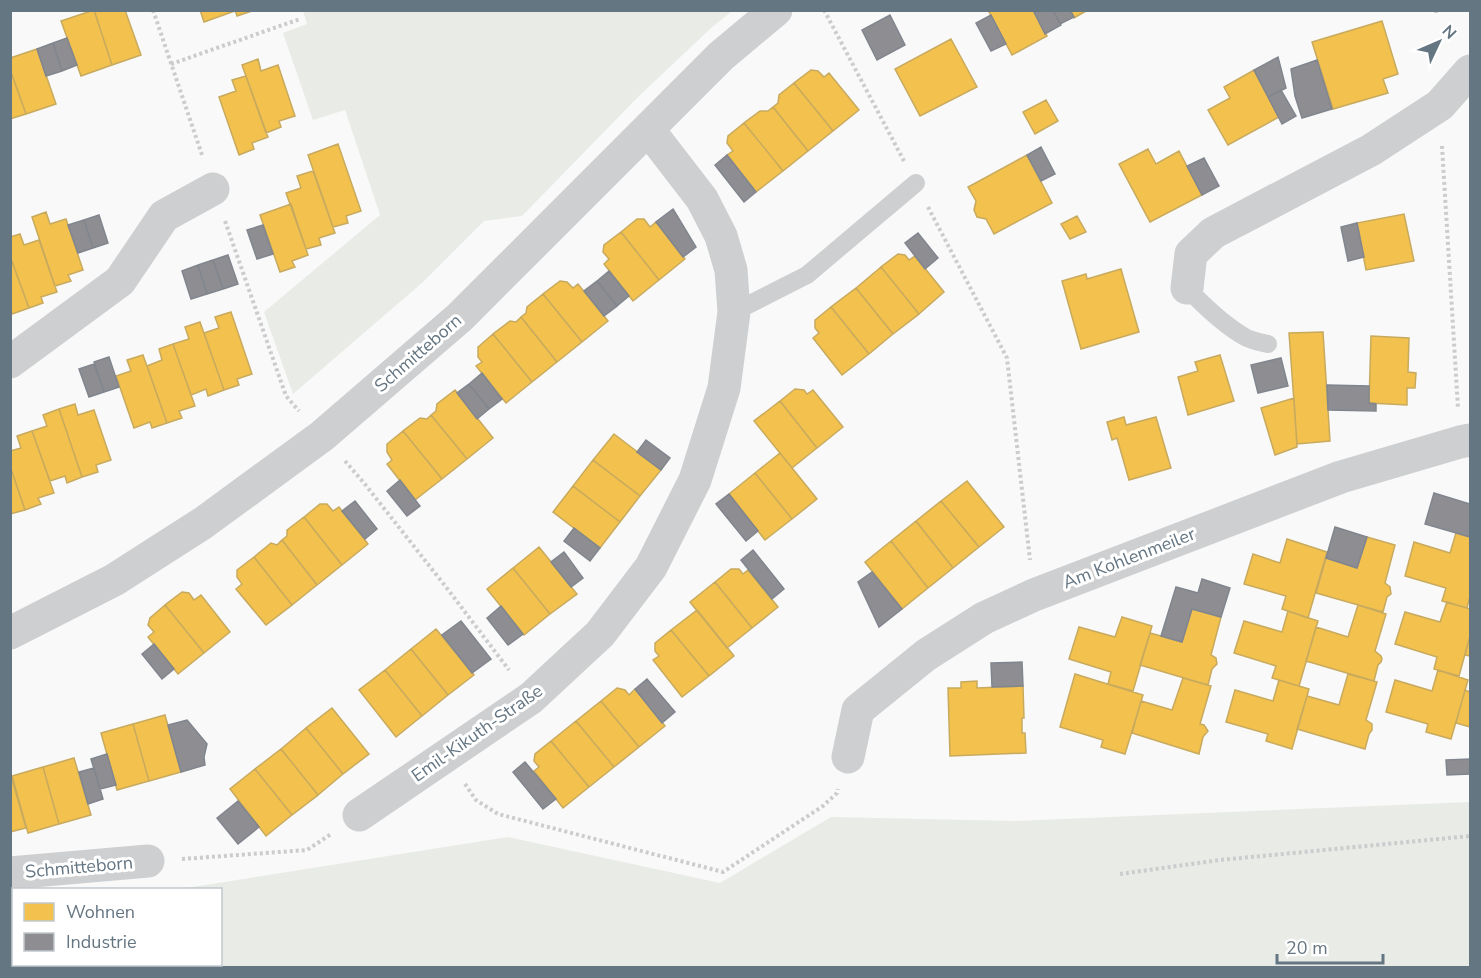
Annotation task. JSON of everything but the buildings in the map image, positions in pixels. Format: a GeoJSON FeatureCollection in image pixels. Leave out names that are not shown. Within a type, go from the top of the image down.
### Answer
{"type":"FeatureCollection","features":[{"type":"Feature","properties":{"kind":"street","name":"Schmitteborn"},"geometry":{"type":"LineString","coordinates":[[14,627],[114,580],[203,523],[322,436],[460,316],[722,56],[776,10]]}},
{"type":"Feature","properties":{"kind":"street"},"geometry":{"type":"LineString","coordinates":[[1188,288],[1191,254],[1213,233],[1371,150],[1440,105],[1470,71]]}},
{"type":"Feature","properties":{"kind":"street","name":"Emil-Kikuth-Straße"},"geometry":{"type":"LineString","coordinates":[[359,815],[531,698],[600,634],[651,567],[695,480],[724,388],[734,312],[731,270],[721,236],[702,199],[648,129]]}},
{"type":"Feature","properties":{"kind":"street"},"geometry":{"type":"LineString","coordinates":[[10,362],[120,281],[164,216],[213,189]]}},
{"type":"Feature","properties":{"kind":"street","name":"Am Kohlenmeiler"},"geometry":{"type":"LineString","coordinates":[[848,757],[858,710],[926,655],[984,618],[1034,595],[1341,477],[1465,441]]}},
{"type":"Feature","properties":{"kind":"street","name":"Schmitteborn"},"geometry":{"type":"LineString","coordinates":[[10,873],[148,861]]}},
{"type":"Feature","properties":{"kind":"lane"},"geometry":{"type":"LineString","coordinates":[[734,312],[807,275],[916,183]]}},
{"type":"Feature","properties":{"kind":"lane"},"geometry":{"type":"LineString","coordinates":[[1188,288],[1231,328],[1247,338],[1268,344]]}},
{"type":"Feature","properties":{"kind":"path"},"geometry":{"type":"LineString","coordinates":[[153,10],[194,129]]}},
{"type":"Feature","properties":{"kind":"path"},"geometry":{"type":"LineString","coordinates":[[824,10],[1007,358],[1034,595]]}},
{"type":"Feature","properties":{"kind":"path"},"geometry":{"type":"LineString","coordinates":[[171,64],[300,19]]}},
{"type":"Feature","properties":{"kind":"path"},"geometry":{"type":"LineString","coordinates":[[1440,105],[1465,441]]}},
{"type":"Feature","properties":{"kind":"path"},"geometry":{"type":"LineString","coordinates":[[225,223],[286,396]]}},
{"type":"Feature","properties":{"kind":"path"},"geometry":{"type":"LineString","coordinates":[[364,483],[531,698]]}},
{"type":"Feature","properties":{"kind":"path"},"geometry":{"type":"LineString","coordinates":[[445,756],[476,800],[498,814],[723,872],[824,806],[837,793],[848,757]]}},
{"type":"Feature","properties":{"kind":"path"},"geometry":{"type":"LineString","coordinates":[[148,861],[307,850],[359,815]]}},
{"type":"Feature","properties":{"kind":"path"},"geometry":{"type":"LineString","coordinates":[[1120,874],[1220,860],[1470,836]]}},
{"type":"Feature","properties":{"kind":"shaded area"},"geometry":{"type":"Polygon","coordinates":[[[303,11],[732,11],[638,97],[522,216],[484,221],[423,282],[293,394],[264,312],[380,215],[345,110],[313,120],[283,33],[307,24],[303,11]]]}},
{"type":"Feature","properties":{"kind":"shaded area"},"geometry":{"type":"Polygon","coordinates":[[[1470,802],[1470,967],[11,968],[11,886],[55,888],[12,888],[12,966],[222,966],[222,888],[186,888],[508,837],[720,883],[831,817],[1016,821],[1470,802]]]}}]}
